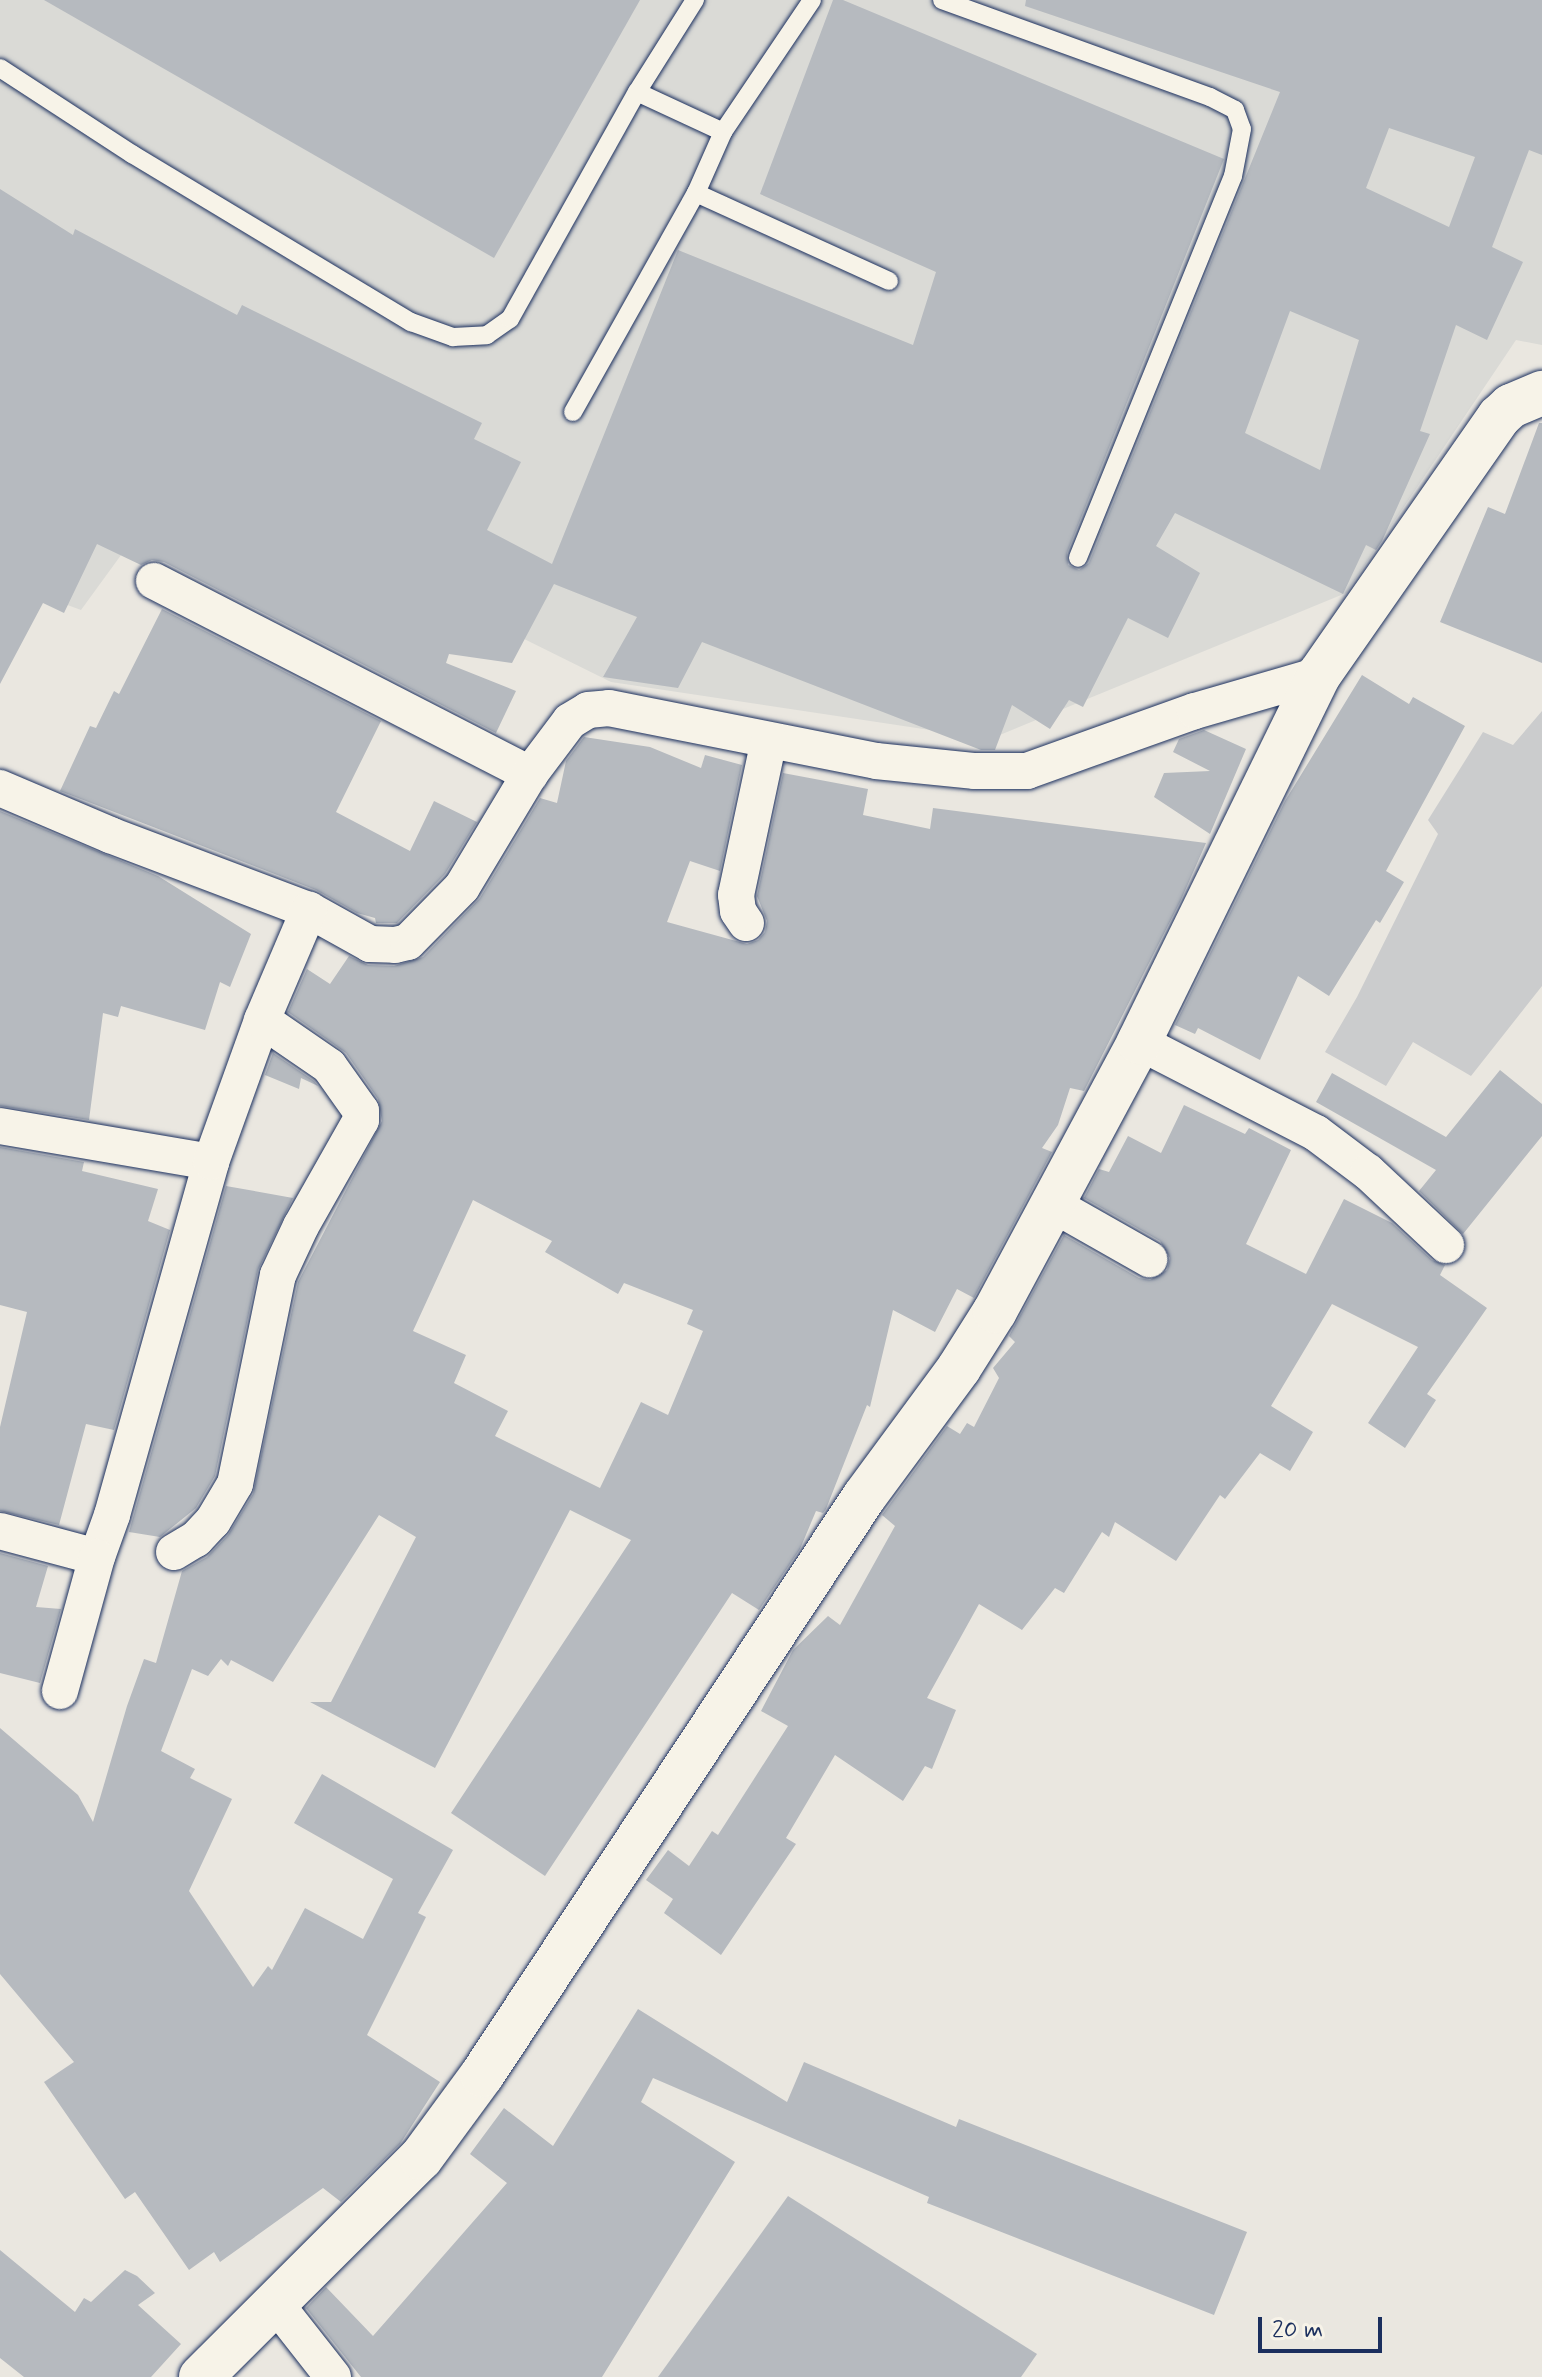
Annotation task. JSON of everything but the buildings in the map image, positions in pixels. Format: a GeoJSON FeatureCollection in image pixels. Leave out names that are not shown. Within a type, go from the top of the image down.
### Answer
{"type":"FeatureCollection","features":[{"type":"Feature","properties":{"kind":"street"},"geometry":{"type":"LineString","coordinates":[[210,2367],[421,2158],[445,2130],[864,1497],[959,1368],[995,1311],[1139,1042],[1319,675],[1499,417],[1511,406],[1542,393]]}},
{"type":"Feature","properties":{"kind":"street"},"geometry":{"type":"LineString","coordinates":[[154,581],[530,774]]}},
{"type":"Feature","properties":{"kind":"street"},"geometry":{"type":"LineString","coordinates":[[0,788],[110,835],[309,910],[370,944],[408,942],[462,887],[530,774],[570,721],[588,710],[609,708],[876,761],[975,771],[1027,771],[1195,711],[1319,675]]}},
{"type":"Feature","properties":{"kind":"street"},"geometry":{"type":"LineString","coordinates":[[746,923],[738,911],[736,895],[769,740]]}},
{"type":"Feature","properties":{"kind":"street"},"geometry":{"type":"LineString","coordinates":[[60,1691],[211,1162],[262,1020],[309,910]]}},
{"type":"Feature","properties":{"kind":"street"},"geometry":{"type":"LineString","coordinates":[[174,1552],[196,1539],[213,1521],[235,1484],[278,1275],[301,1226],[361,1120],[361,1111],[329,1066],[262,1020]]}},
{"type":"Feature","properties":{"kind":"street"},"geometry":{"type":"LineString","coordinates":[[1139,1042],[1316,1133],[1368,1172],[1446,1245]]}},
{"type":"Feature","properties":{"kind":"street"},"geometry":{"type":"LineString","coordinates":[[0,1126],[211,1162]]}},
{"type":"Feature","properties":{"kind":"street"},"geometry":{"type":"LineString","coordinates":[[1052,1204],[1149,1259]]}},
{"type":"Feature","properties":{"kind":"street"},"geometry":{"type":"LineString","coordinates":[[0,1531],[97,1557]]}},
{"type":"Feature","properties":{"kind":"street"},"geometry":{"type":"LineString","coordinates":[[267,2312],[333,2377]]}},
{"type":"Feature","properties":{"kind":"lane"},"geometry":{"type":"LineString","coordinates":[[0,68],[132,154],[411,322],[453,337],[487,335],[510,319],[637,92],[695,0]]}},
{"type":"Feature","properties":{"kind":"lane"},"geometry":{"type":"LineString","coordinates":[[573,412],[696,193],[723,132],[812,0]]}},
{"type":"Feature","properties":{"kind":"lane"},"geometry":{"type":"LineString","coordinates":[[942,0],[1210,97],[1235,110],[1242,129],[1233,176],[1078,558]]}},
{"type":"Feature","properties":{"kind":"lane"},"geometry":{"type":"LineString","coordinates":[[637,92],[723,132]]}},
{"type":"Feature","properties":{"kind":"lane"},"geometry":{"type":"LineString","coordinates":[[696,193],[889,281]]}},
{"type":"Feature","properties":{"kind":"shaded area"},"geometry":{"type":"Polygon","coordinates":[[[0,0],[1542,0],[1542,345],[1516,340],[1346,593],[990,739],[611,682],[183,470],[81,610],[0,580],[0,0]]]}},
{"type":"Feature","properties":{"kind":"shaded area"},"geometry":{"type":"Polygon","coordinates":[[[1542,711],[1542,986],[1471,1076],[1413,1042],[1386,1086],[1325,1052],[1357,997],[1438,834],[1428,820],[1483,732],[1513,745],[1542,711]]]}}]}
